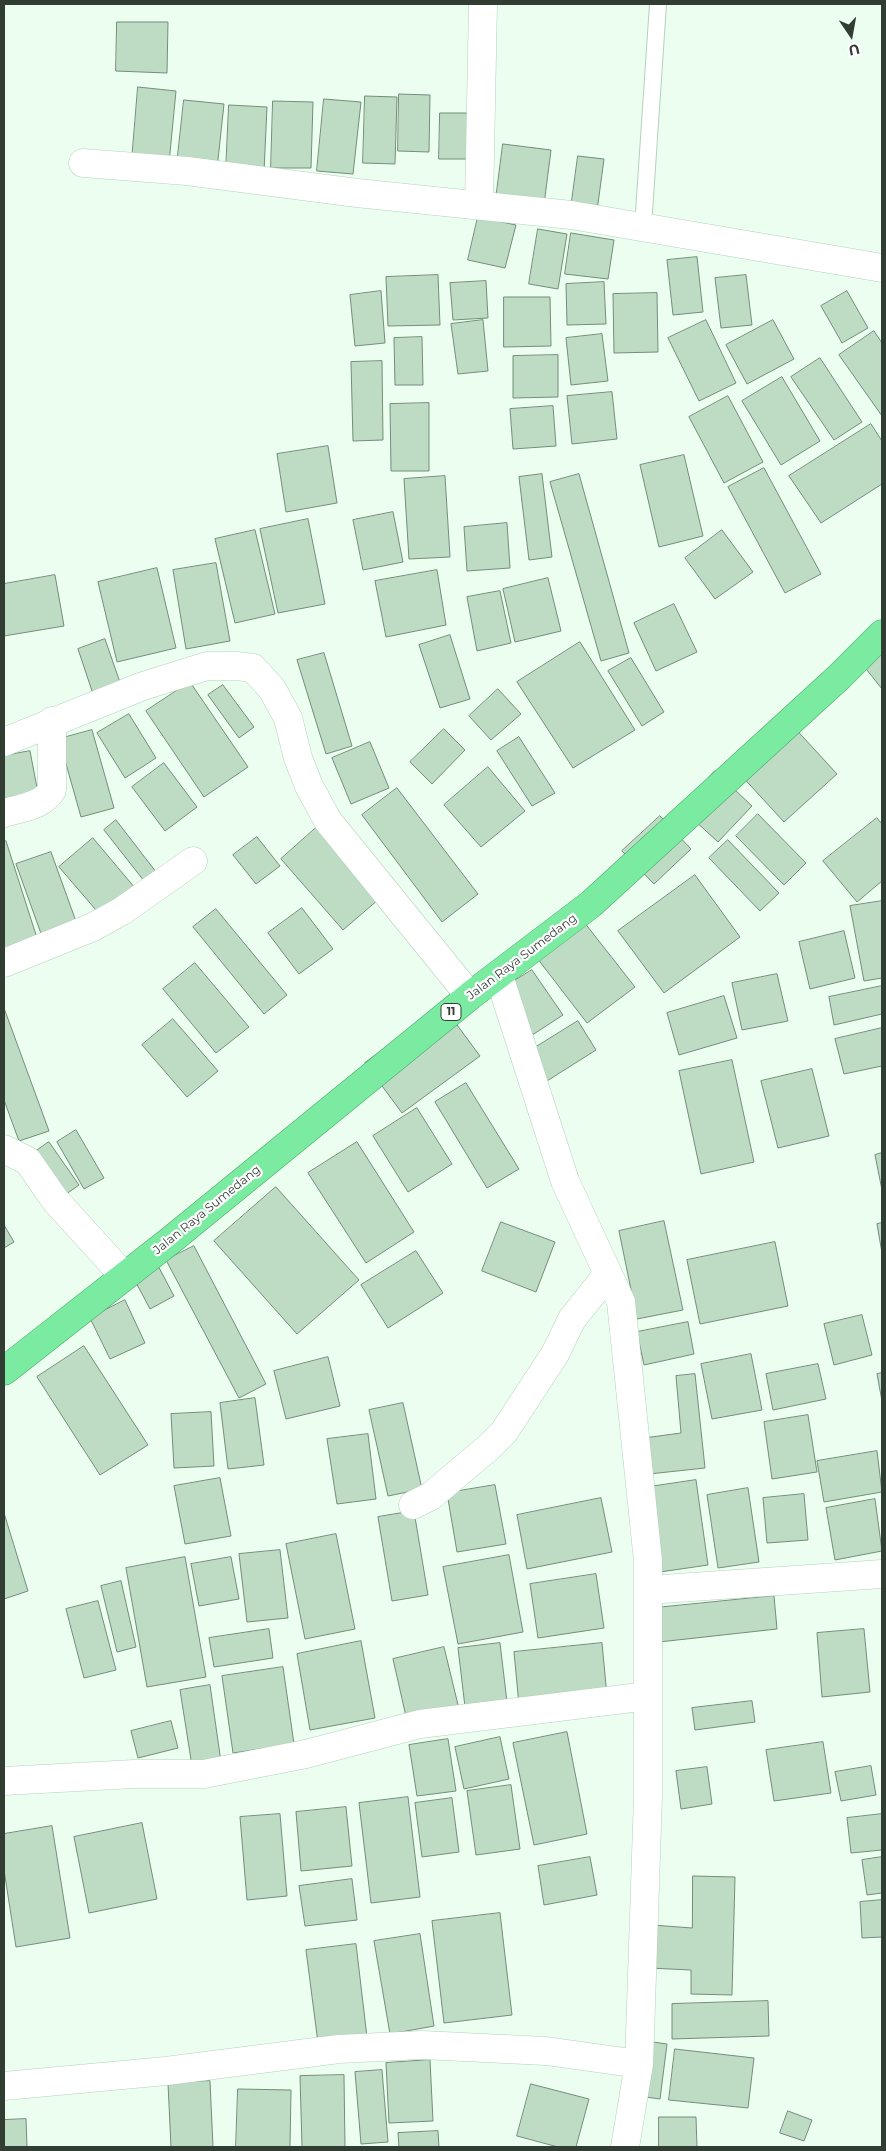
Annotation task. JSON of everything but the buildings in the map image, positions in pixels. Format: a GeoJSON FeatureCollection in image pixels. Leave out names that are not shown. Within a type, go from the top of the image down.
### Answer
{"type":"FeatureCollection","features":[{"type":"Feature","properties":{"kind":"highway","name":"Jalan Raya Sumedang"},"geometry":{"type":"LineString","coordinates":[[4,1371],[470,996],[499,976],[591,904],[832,683],[882,634]]}},
{"type":"Feature","properties":{"kind":"street"},"geometry":{"type":"LineString","coordinates":[[479,205],[483,4]]}},
{"type":"Feature","properties":{"kind":"street"},"geometry":{"type":"LineString","coordinates":[[83,163],[187,171],[357,193],[572,215],[882,268]]}},
{"type":"Feature","properties":{"kind":"street"},"geometry":{"type":"LineString","coordinates":[[4,742],[52,721],[143,686],[207,666],[253,668],[272,689],[288,718],[298,758],[309,786],[328,821],[470,996]]}},
{"type":"Feature","properties":{"kind":"street"},"geometry":{"type":"LineString","coordinates":[[4,813],[42,801],[48,797],[52,790],[52,721]]}},
{"type":"Feature","properties":{"kind":"street"},"geometry":{"type":"LineString","coordinates":[[4,963],[92,928],[122,911],[193,861]]}},
{"type":"Feature","properties":{"kind":"street"},"geometry":{"type":"LineString","coordinates":[[499,976],[565,1181],[621,1302],[648,1561],[648,1796],[638,2064],[625,2147]]}},
{"type":"Feature","properties":{"kind":"street"},"geometry":{"type":"LineString","coordinates":[[4,1149],[28,1161],[55,1200],[124,1276]]}},
{"type":"Feature","properties":{"kind":"street"},"geometry":{"type":"LineString","coordinates":[[413,1505],[431,1496],[504,1432],[555,1354],[572,1319],[608,1274]]}},
{"type":"Feature","properties":{"kind":"street"},"geometry":{"type":"LineString","coordinates":[[648,1590],[882,1574]]}},
{"type":"Feature","properties":{"kind":"street"},"geometry":{"type":"LineString","coordinates":[[4,1781],[134,1774],[204,1774],[306,1754],[420,1724],[648,1696]]}},
{"type":"Feature","properties":{"kind":"street"},"geometry":{"type":"LineString","coordinates":[[4,2086],[166,2071],[339,2050],[422,2045],[546,2051],[638,2064]]}},
{"type":"Feature","properties":{"kind":"lane"},"geometry":{"type":"LineString","coordinates":[[643,227],[658,4]]}}]}
